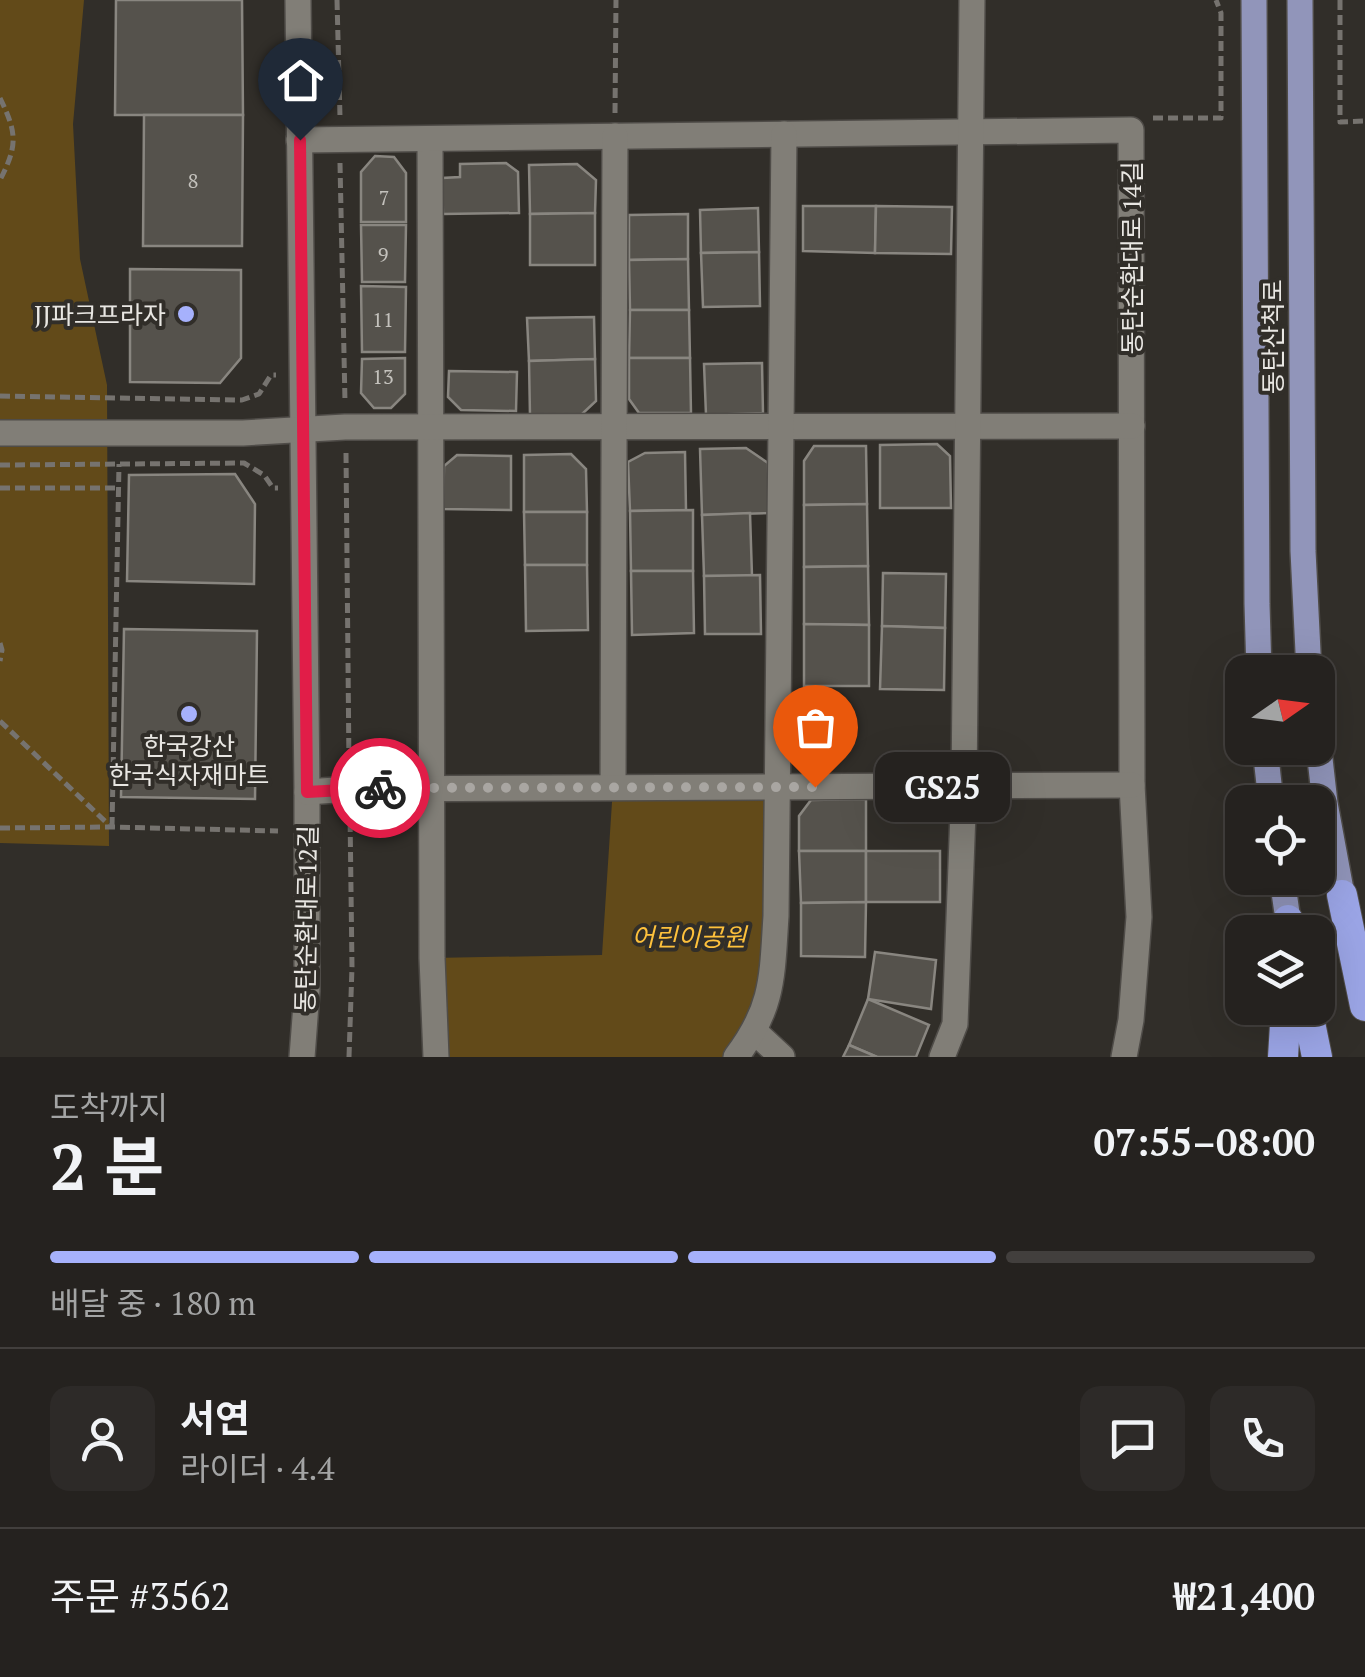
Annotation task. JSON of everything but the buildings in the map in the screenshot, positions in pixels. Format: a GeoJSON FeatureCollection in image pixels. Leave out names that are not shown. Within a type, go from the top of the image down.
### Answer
{"type":"FeatureCollection","features":[{"type":"Feature","properties":{"kind":"highway"},"geometry":{"type":"LineString","coordinates":[[1342,894],[1365,974]]}},
{"type":"Feature","properties":{"kind":"highway"},"geometry":{"type":"LineString","coordinates":[[1342,894],[1365,1006]]}},
{"type":"Feature","properties":{"kind":"highway"},"geometry":{"type":"LineString","coordinates":[[1283,1057],[1285,1025]]}},
{"type":"Feature","properties":{"kind":"highway"},"geometry":{"type":"LineString","coordinates":[[1310,1025],[1317,1057]]}},
{"type":"Feature","properties":{"kind":"main road","name":"동탄산척로"},"geometry":{"type":"LineString","coordinates":[[1254,0],[1259,655]]}},
{"type":"Feature","properties":{"kind":"main road","name":"동탄산척로"},"geometry":{"type":"LineString","coordinates":[[1300,0],[1303,551],[1308,655]]}},
{"type":"Feature","properties":{"kind":"main road"},"geometry":{"type":"LineString","coordinates":[[1321,765],[1342,894]]}},
{"type":"Feature","properties":{"kind":"street","name":"동탄순환대로12길"},"geometry":{"type":"LineString","coordinates":[[298,0],[307,792],[307,990],[302,1057]]}},
{"type":"Feature","properties":{"kind":"street"},"geometry":{"type":"LineString","coordinates":[[942,1057],[955,1024],[964,786],[972,0]]}},
{"type":"Feature","properties":{"kind":"street","name":"동탄순환대로 14길"},"geometry":{"type":"LineString","coordinates":[[300,140],[1131,130],[1132,785],[1140,917],[1124,1057]]}},
{"type":"Feature","properties":{"kind":"street"},"geometry":{"type":"LineString","coordinates":[[736,1057],[755,1032],[772,982],[776,916],[784,134]]}},
{"type":"Feature","properties":{"kind":"street"},"geometry":{"type":"LineString","coordinates":[[613,787],[615,136]]}},
{"type":"Feature","properties":{"kind":"street"},"geometry":{"type":"LineString","coordinates":[[430,139],[432,958],[436,1057]]}},
{"type":"Feature","properties":{"kind":"street"},"geometry":{"type":"LineString","coordinates":[[0,433],[243,433],[430,427],[1132,426]]}},
{"type":"Feature","properties":{"kind":"street"},"geometry":{"type":"LineString","coordinates":[[307,792],[1132,785]]}},
{"type":"Feature","properties":{"kind":"street"},"geometry":{"type":"LineString","coordinates":[[755,1032],[782,1057]]}},
{"type":"Feature","properties":{"kind":"path"},"geometry":{"type":"LineString","coordinates":[[338,0],[344,377]]}},
{"type":"Feature","properties":{"kind":"path"},"geometry":{"type":"LineString","coordinates":[[615,136],[616,0]]}},
{"type":"Feature","properties":{"kind":"path"},"geometry":{"type":"LineString","coordinates":[[1131,130],[1140,118],[1221,118],[1221,13],[1216,0]]}},
{"type":"Feature","properties":{"kind":"path"},"geometry":{"type":"LineString","coordinates":[[1340,0],[1340,122],[1365,121]]}},
{"type":"Feature","properties":{"kind":"path"},"geometry":{"type":"LineString","coordinates":[[0,98],[15,141],[0,180]]}},
{"type":"Feature","properties":{"kind":"path"},"geometry":{"type":"LineString","coordinates":[[0,396],[242,400],[258,394],[271,375]]}},
{"type":"Feature","properties":{"kind":"path"},"geometry":{"type":"LineString","coordinates":[[0,466],[244,463],[264,475],[273,488]]}},
{"type":"Feature","properties":{"kind":"path"},"geometry":{"type":"LineString","coordinates":[[112,827],[118,464]]}},
{"type":"Feature","properties":{"kind":"path"},"geometry":{"type":"LineString","coordinates":[[0,488],[118,488]]}},
{"type":"Feature","properties":{"kind":"path"},"geometry":{"type":"LineString","coordinates":[[346,489],[350,750]]}},
{"type":"Feature","properties":{"kind":"path"},"geometry":{"type":"LineString","coordinates":[[0,643],[0,660]]}},
{"type":"Feature","properties":{"kind":"path"},"geometry":{"type":"LineString","coordinates":[[0,720],[112,827]]}},
{"type":"Feature","properties":{"kind":"path"},"geometry":{"type":"LineString","coordinates":[[0,828],[278,831]]}},
{"type":"Feature","properties":{"kind":"path"},"geometry":{"type":"LineString","coordinates":[[348,1057],[352,967],[350,835]]}},
{"type":"Feature","properties":{"kind":"green space"},"geometry":{"type":"Polygon","coordinates":[[[0,0],[84,0],[73,124],[80,259],[107,385],[109,846],[0,843],[0,0]]]}},
{"type":"Feature","properties":{"kind":"green space","name":"어린이공원"},"geometry":{"type":"Polygon","coordinates":[[[613,787],[778,787],[772,982],[736,1057],[436,1057],[432,958],[602,955],[613,787]]]}},
{"type":"Feature","properties":{"kind":"way so far"},"geometry":{"type":"LineString","coordinates":[[380,788],[815,787]]}},
{"type":"Feature","properties":{"kind":"place","name":"JJ파크프라자"},"geometry":{"type":"Point","coordinates":[186,314]}},
{"type":"Feature","properties":{"kind":"place","name":"한국강산 한국식자재마트"},"geometry":{"type":"Point","coordinates":[189,714]}},
{"type":"Feature","properties":{"kind":"place","name":"GS25"},"geometry":{"type":"Point","coordinates":[815,787]}},
{"type":"Feature","properties":{"kind":"route"},"geometry":{"type":"LineString","coordinates":[[300,140],[307,792],[380,788]]}}]}
